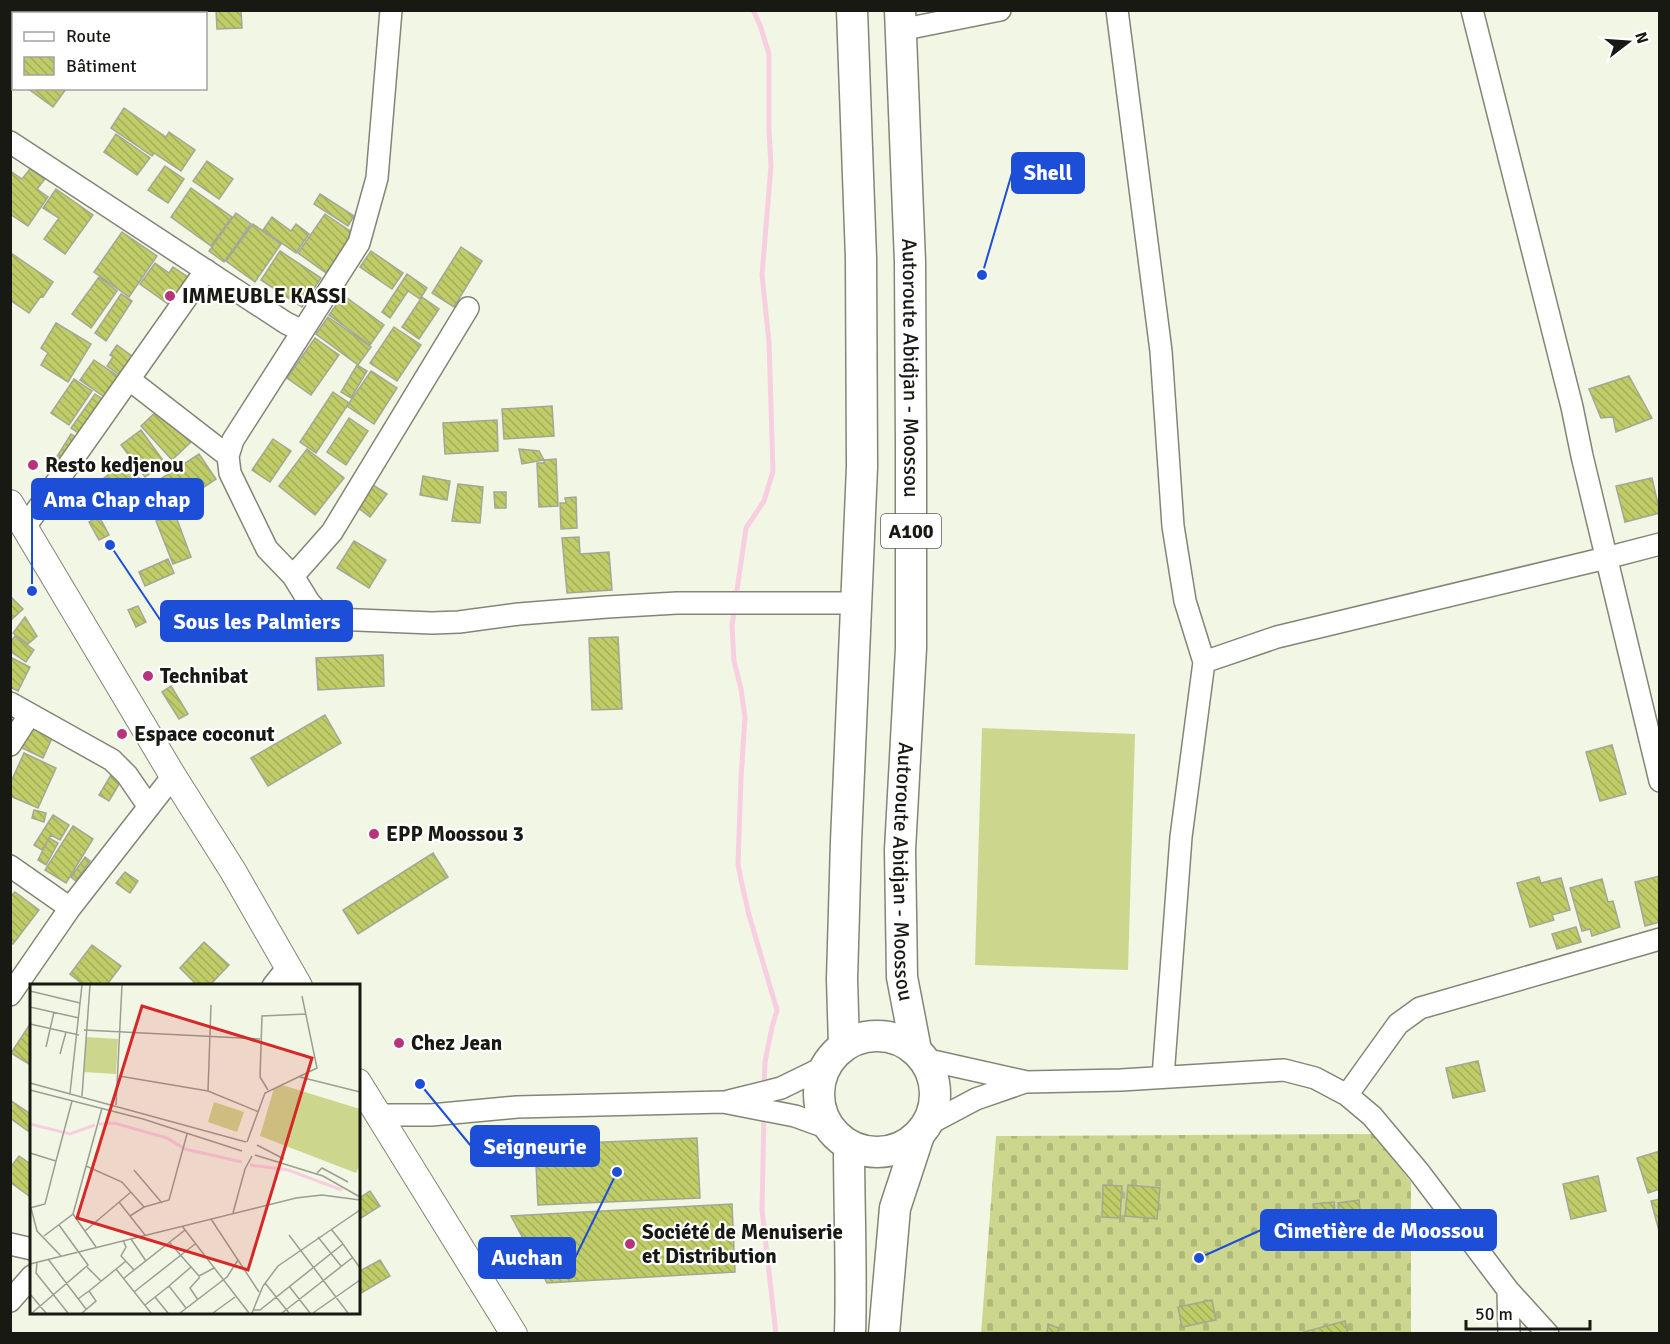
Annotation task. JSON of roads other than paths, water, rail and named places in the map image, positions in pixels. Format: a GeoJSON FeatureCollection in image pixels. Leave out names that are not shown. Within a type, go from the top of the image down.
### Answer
{"type":"FeatureCollection","features":[{"type":"Feature","properties":{"kind":"highway","name":"A100"},"geometry":{"type":"LineString","coordinates":[[835,1056],[842,980],[862,467],[861,270],[852,10]]}},
{"type":"Feature","properties":{"kind":"highway","name":"Autoroute Abidjan - Moossou"},"geometry":{"type":"LineString","coordinates":[[900,20],[910,262],[911,436],[911,648],[900,850],[902,977],[920,1054]]}},
{"type":"Feature","properties":{"kind":"highway"},"geometry":{"type":"LineString","coordinates":[[884,1334],[895,1208],[923,1130],[934,1109],[936,1091],[932,1074],[920,1054],[900,1040],[880,1035],[861,1037],[835,1056],[820,1082],[819,1098],[823,1114],[840,1137],[867,1151],[886,1152],[904,1146],[923,1130]]}},
{"type":"Feature","properties":{"kind":"highway"},"geometry":{"type":"LineString","coordinates":[[840,1137],[849,1206],[850,1334]]}},
{"type":"Feature","properties":{"kind":"main road"},"geometry":{"type":"LineString","coordinates":[[10,502],[173,776],[233,872],[287,980]]}},
{"type":"Feature","properties":{"kind":"main road"},"geometry":{"type":"LineString","coordinates":[[360,1085],[514,1334]]}},
{"type":"Feature","properties":{"kind":"street"},"geometry":{"type":"LineString","coordinates":[[391,10],[377,178],[359,243],[233,440],[228,456],[230,473],[267,549],[293,576],[309,602],[319,613],[333,619],[410,623],[459,622],[607,606],[855,603]]}},
{"type":"Feature","properties":{"kind":"street"},"geometry":{"type":"LineString","coordinates":[[900,20],[1000,10]]}},
{"type":"Feature","properties":{"kind":"street"},"geometry":{"type":"LineString","coordinates":[[1117,10],[1161,351],[1173,526],[1185,601],[1204,662],[1181,837],[1163,1077]]}},
{"type":"Feature","properties":{"kind":"street"},"geometry":{"type":"LineString","coordinates":[[1472,10],[1572,407],[1659,780]]}},
{"type":"Feature","properties":{"kind":"street"},"geometry":{"type":"LineString","coordinates":[[10,142],[286,323],[302,331]]}},
{"type":"Feature","properties":{"kind":"street"},"geometry":{"type":"LineString","coordinates":[[25,527],[206,270]]}},
{"type":"Feature","properties":{"kind":"street"},"geometry":{"type":"LineString","coordinates":[[293,576],[332,532],[468,308]]}},
{"type":"Feature","properties":{"kind":"street"},"geometry":{"type":"LineString","coordinates":[[130,380],[228,456]]}},
{"type":"Feature","properties":{"kind":"street"},"geometry":{"type":"LineString","coordinates":[[1204,662],[1277,637],[1659,544]]}},
{"type":"Feature","properties":{"kind":"street"},"geometry":{"type":"LineString","coordinates":[[10,704],[112,760],[127,775],[149,807]]}},
{"type":"Feature","properties":{"kind":"street"},"geometry":{"type":"LineString","coordinates":[[10,744],[30,714]]}},
{"type":"Feature","properties":{"kind":"street"},"geometry":{"type":"LineString","coordinates":[[10,995],[69,908],[173,776]]}},
{"type":"Feature","properties":{"kind":"street"},"geometry":{"type":"LineString","coordinates":[[10,866],[69,908]]}},
{"type":"Feature","properties":{"kind":"street"},"geometry":{"type":"LineString","coordinates":[[1347,1095],[1398,1024],[1420,1008],[1659,939]]}},
{"type":"Feature","properties":{"kind":"street"},"geometry":{"type":"LineString","coordinates":[[920,1054],[1027,1082]]}},
{"type":"Feature","properties":{"kind":"street"},"geometry":{"type":"LineString","coordinates":[[378,1115],[431,1115],[517,1107],[723,1102],[781,1088],[835,1056]]}},
{"type":"Feature","properties":{"kind":"street"},"geometry":{"type":"LineString","coordinates":[[923,1130],[976,1099],[1027,1082],[1284,1070],[1315,1078],[1347,1095],[1372,1116],[1419,1172],[1508,1290],[1548,1334]]}},
{"type":"Feature","properties":{"kind":"street"},"geometry":{"type":"LineString","coordinates":[[723,1102],[795,1116],[840,1137]]}},
{"type":"Feature","properties":{"kind":"street"},"geometry":{"type":"LineString","coordinates":[[10,1244],[30,1249]]}},
{"type":"Feature","properties":{"kind":"street"},"geometry":{"type":"LineString","coordinates":[[10,1301],[30,1278]]}},
{"type":"Feature","properties":{"kind":"street"},"geometry":{"type":"LineString","coordinates":[[1508,1290],[1509,1334]]}},
{"type":"Feature","properties":{"kind":"waterway"},"geometry":{"type":"LineString","coordinates":[[736,597],[746,528],[764,501],[773,471],[769,342],[762,275],[771,166],[769,54],[753,10]]}},
{"type":"Feature","properties":{"kind":"waterway"},"geometry":{"type":"LineString","coordinates":[[735,607],[732,625],[734,661],[745,717],[738,864],[749,915],[777,1010],[765,1062],[764,1087]]}},
{"type":"Feature","properties":{"kind":"waterway"},"geometry":{"type":"LineString","coordinates":[[764,1114],[762,1210],[776,1334]]}},
{"type":"Feature","properties":{"kind":"place","name":"Shell"},"geometry":{"type":"Point","coordinates":[982,275]}},
{"type":"Feature","properties":{"kind":"place","name":"IMMEUBLE KASSI"},"geometry":{"type":"Point","coordinates":[170,296]}},
{"type":"Feature","properties":{"kind":"place","name":"Resto kedjenou"},"geometry":{"type":"Point","coordinates":[33,465]}},
{"type":"Feature","properties":{"kind":"place","name":"Sous les Palmiers"},"geometry":{"type":"Point","coordinates":[110,545]}},
{"type":"Feature","properties":{"kind":"place","name":"Ama Chap chap"},"geometry":{"type":"Point","coordinates":[32,591]}},
{"type":"Feature","properties":{"kind":"place","name":"Technibat"},"geometry":{"type":"Point","coordinates":[148,676]}},
{"type":"Feature","properties":{"kind":"place","name":"Espace coconut"},"geometry":{"type":"Point","coordinates":[122,734]}},
{"type":"Feature","properties":{"kind":"place","name":"EPP Moossou 3"},"geometry":{"type":"Point","coordinates":[374,834]}},
{"type":"Feature","properties":{"kind":"place","name":"Chez Jean"},"geometry":{"type":"Point","coordinates":[399,1043]}},
{"type":"Feature","properties":{"kind":"place","name":"Seigneurie"},"geometry":{"type":"Point","coordinates":[420,1084]}},
{"type":"Feature","properties":{"kind":"place","name":"Auchan"},"geometry":{"type":"Point","coordinates":[617,1172]}},
{"type":"Feature","properties":{"kind":"place","name":"Société de Menuiserie et Distribution"},"geometry":{"type":"Point","coordinates":[630,1244]}},
{"type":"Feature","properties":{"kind":"place","name":"Cimetière de Moossou"},"geometry":{"type":"Point","coordinates":[1199,1258]}}]}
